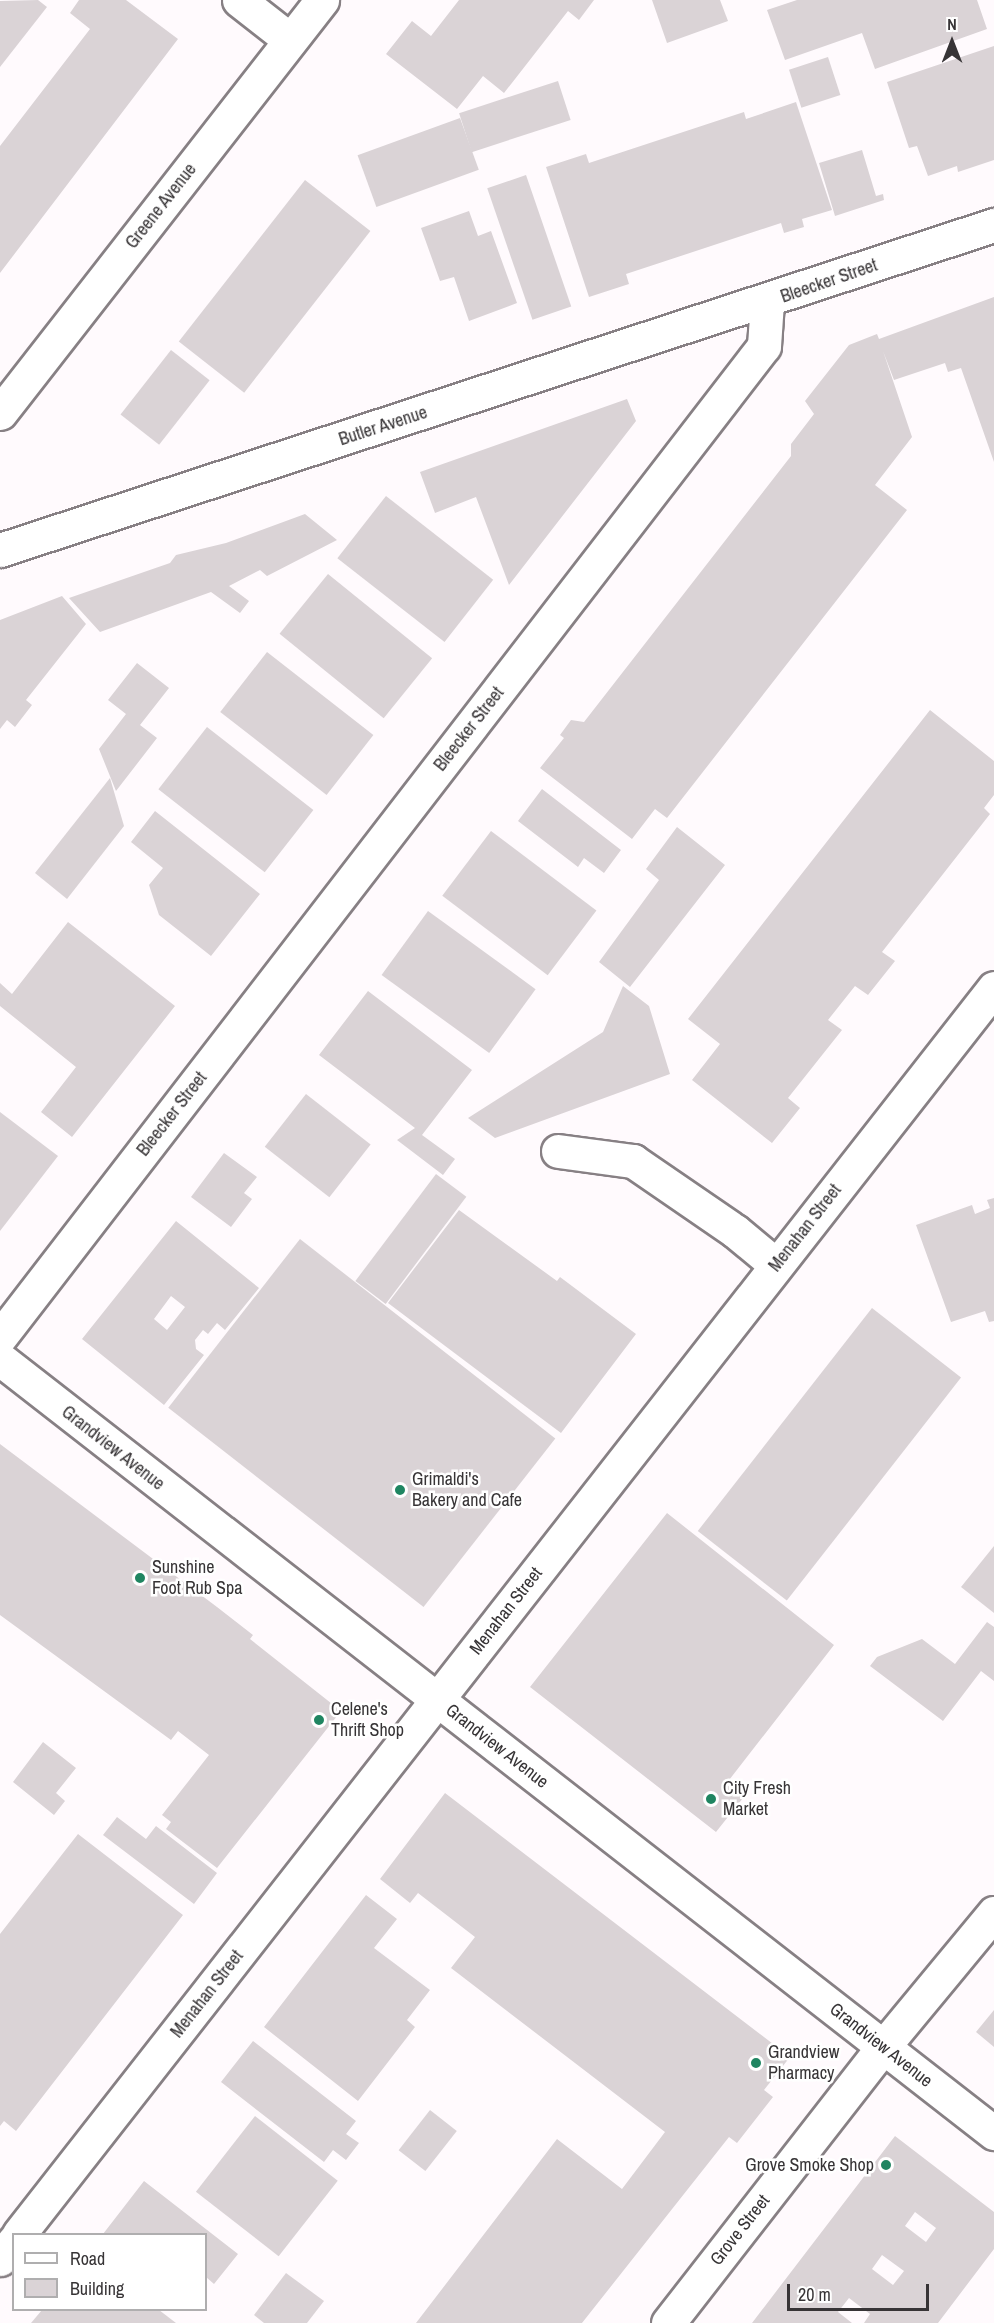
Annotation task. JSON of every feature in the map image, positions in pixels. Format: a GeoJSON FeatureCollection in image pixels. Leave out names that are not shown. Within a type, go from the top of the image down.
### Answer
{"type":"FeatureCollection","features":[{"type":"Feature","properties":{"kind":"street"},"geometry":{"type":"LineString","coordinates":[[238,0],[290,40]]}},
{"type":"Feature","properties":{"kind":"street","name":"Greene Avenue"},"geometry":{"type":"LineString","coordinates":[[0,413],[322,0]]}},
{"type":"Feature","properties":{"kind":"street","name":"Bleecker Street"},"geometry":{"type":"LineString","coordinates":[[0,1337],[764,346],[767,302],[994,225]]}},
{"type":"Feature","properties":{"kind":"street","name":"Butler Avenue"},"geometry":{"type":"LineString","coordinates":[[0,550],[767,302]]}},
{"type":"Feature","properties":{"kind":"street","name":"Menahan Street"},"geometry":{"type":"LineString","coordinates":[[21,2233],[994,988]]}},
{"type":"Feature","properties":{"kind":"street"},"geometry":{"type":"LineString","coordinates":[[558,1150],[633,1161],[735,1231],[776,1265]]}},
{"type":"Feature","properties":{"kind":"street","name":"Grandview Avenue"},"geometry":{"type":"LineString","coordinates":[[0,1359],[994,2133]]}},
{"type":"Feature","properties":{"kind":"street","name":"Grove Street"},"geometry":{"type":"LineString","coordinates":[[668,2323],[883,2047],[994,1912]]}},
{"type":"Feature","properties":{"kind":"street"},"geometry":{"type":"LineString","coordinates":[[0,2259],[12,2244]]}},
{"type":"Feature","properties":{"kind":"building"},"geometry":{"type":"Polygon","coordinates":[[[38,0],[47,7],[0,67],[0,1],[38,0]]]}},
{"type":"Feature","properties":{"kind":"building"},"geometry":{"type":"Polygon","coordinates":[[[79,0],[126,0],[178,39],[0,273],[0,146],[90,29],[70,13],[79,0]]]}},
{"type":"Feature","properties":{"kind":"building"},"geometry":{"type":"Polygon","coordinates":[[[459,0],[594,0],[579,20],[568,11],[504,93],[483,76],[457,109],[386,54],[412,21],[431,36],[459,0]]]}},
{"type":"Feature","properties":{"kind":"building"},"geometry":{"type":"Polygon","coordinates":[[[652,0],[720,0],[728,21],[667,43],[652,0]]]}},
{"type":"Feature","properties":{"kind":"building"},"geometry":{"type":"Polygon","coordinates":[[[797,0],[977,0],[987,29],[875,69],[862,33],[785,60],[767,10],[797,0]]]}},
{"type":"Feature","properties":{"kind":"building"},"geometry":{"type":"Polygon","coordinates":[[[994,46],[994,160],[958,172],[957,166],[928,176],[917,146],[909,148],[887,82],[994,46]]]}},
{"type":"Feature","properties":{"kind":"building"},"geometry":{"type":"Polygon","coordinates":[[[828,57],[840,95],[801,108],[789,70],[828,57]]]}},
{"type":"Feature","properties":{"kind":"building"},"geometry":{"type":"Polygon","coordinates":[[[558,81],[571,120],[472,152],[459,113],[558,81]]]}},
{"type":"Feature","properties":{"kind":"building"},"geometry":{"type":"Polygon","coordinates":[[[796,102],[832,210],[802,219],[804,227],[784,233],[781,223],[626,274],[629,284],[589,297],[546,167],[586,154],[589,163],[744,112],[746,119],[796,102]]]}},
{"type":"Feature","properties":{"kind":"building"},"geometry":{"type":"Polygon","coordinates":[[[460,118],[479,170],[376,207],[358,155],[460,118]]]}},
{"type":"Feature","properties":{"kind":"building"},"geometry":{"type":"Polygon","coordinates":[[[862,150],[876,196],[883,194],[884,200],[835,216],[819,163],[862,150]]]}},
{"type":"Feature","properties":{"kind":"building"},"geometry":{"type":"Polygon","coordinates":[[[526,175],[571,306],[532,320],[487,188],[526,175]]]}},
{"type":"Feature","properties":{"kind":"building"},"geometry":{"type":"Polygon","coordinates":[[[305,180],[370,231],[244,393],[179,342],[305,180]]]}},
{"type":"Feature","properties":{"kind":"building"},"geometry":{"type":"Polygon","coordinates":[[[469,211],[478,236],[491,231],[517,303],[469,321],[454,277],[440,281],[421,228],[469,211]]]}},
{"type":"Feature","properties":{"kind":"building"},"geometry":{"type":"Polygon","coordinates":[[[994,297],[994,462],[961,368],[948,372],[945,363],[894,380],[883,351],[912,437],[875,485],[907,510],[667,818],[655,809],[632,839],[540,768],[564,738],[560,735],[571,720],[584,722],[791,456],[791,444],[814,414],[805,401],[849,345],[877,334],[879,339],[994,297]]]}},
{"type":"Feature","properties":{"kind":"building"},"geometry":{"type":"Polygon","coordinates":[[[171,350],[210,380],[159,445],[121,415],[171,350]]]}},
{"type":"Feature","properties":{"kind":"building"},"geometry":{"type":"Polygon","coordinates":[[[627,399],[636,421],[509,585],[476,497],[435,513],[420,472],[627,399]]]}},
{"type":"Feature","properties":{"kind":"building"},"geometry":{"type":"Polygon","coordinates":[[[386,496],[493,580],[445,642],[337,558],[386,496]]]}},
{"type":"Feature","properties":{"kind":"building"},"geometry":{"type":"Polygon","coordinates":[[[305,514],[337,540],[267,576],[260,570],[229,586],[249,601],[240,613],[211,592],[100,632],[69,598],[170,563],[176,555],[226,543],[305,514]]]}},
{"type":"Feature","properties":{"kind":"building"},"geometry":{"type":"Polygon","coordinates":[[[328,574],[432,658],[384,718],[280,634],[328,574]]]}},
{"type":"Feature","properties":{"kind":"building"},"geometry":{"type":"Polygon","coordinates":[[[62,596],[86,624],[26,700],[32,705],[15,727],[7,720],[0,729],[0,620],[62,596]]]}},
{"type":"Feature","properties":{"kind":"building"},"geometry":{"type":"Polygon","coordinates":[[[267,652],[373,735],[327,795],[220,712],[267,652]]]}},
{"type":"Feature","properties":{"kind":"building"},"geometry":{"type":"Polygon","coordinates":[[[137,663],[169,688],[140,725],[157,738],[116,791],[99,749],[126,714],[108,700],[137,663]]]}},
{"type":"Feature","properties":{"kind":"building"},"geometry":{"type":"Polygon","coordinates":[[[930,710],[994,761],[994,795],[984,808],[990,814],[882,952],[895,961],[868,995],[855,986],[828,1020],[842,1030],[788,1098],[800,1108],[772,1143],[692,1080],[720,1044],[688,1019],[930,710]]]}},
{"type":"Feature","properties":{"kind":"building"},"geometry":{"type":"Polygon","coordinates":[[[207,727],[313,810],[265,872],[158,789],[207,727]]]}},
{"type":"Feature","properties":{"kind":"building"},"geometry":{"type":"Polygon","coordinates":[[[110,778],[124,826],[67,899],[35,873],[110,778]]]}},
{"type":"Feature","properties":{"kind":"building"},"geometry":{"type":"Polygon","coordinates":[[[542,789],[621,850],[604,873],[584,858],[578,867],[518,821],[542,789]]]}},
{"type":"Feature","properties":{"kind":"building"},"geometry":{"type":"Polygon","coordinates":[[[155,811],[260,894],[211,956],[159,915],[149,885],[163,868],[131,842],[155,811]]]}},
{"type":"Feature","properties":{"kind":"building"},"geometry":{"type":"Polygon","coordinates":[[[677,827],[725,865],[630,987],[599,962],[659,880],[646,869],[677,827]]]}},
{"type":"Feature","properties":{"kind":"building"},"geometry":{"type":"Polygon","coordinates":[[[491,831],[596,910],[548,975],[442,896],[491,831]]]}},
{"type":"Feature","properties":{"kind":"building"},"geometry":{"type":"Polygon","coordinates":[[[428,911],[536,989],[489,1053],[382,975],[428,911]]]}},
{"type":"Feature","properties":{"kind":"building"},"geometry":{"type":"Polygon","coordinates":[[[68,922],[175,1006],[72,1137],[41,1112],[76,1067],[0,1006],[0,983],[12,994],[68,922]]]}},
{"type":"Feature","properties":{"kind":"building"},"geometry":{"type":"Polygon","coordinates":[[[623,986],[649,1006],[670,1074],[495,1138],[468,1118],[603,1032],[623,986]]]}},
{"type":"Feature","properties":{"kind":"building"},"geometry":{"type":"Polygon","coordinates":[[[368,991],[472,1070],[422,1135],[455,1159],[443,1175],[397,1140],[415,1128],[319,1055],[368,991]]]}},
{"type":"Feature","properties":{"kind":"building"},"geometry":{"type":"Polygon","coordinates":[[[306,1094],[371,1144],[329,1197],[265,1147],[306,1094]]]}},
{"type":"Feature","properties":{"kind":"building"},"geometry":{"type":"Polygon","coordinates":[[[0,1112],[58,1156],[0,1231],[0,1112]]]}},
{"type":"Feature","properties":{"kind":"building"},"geometry":{"type":"Polygon","coordinates":[[[224,1153],[257,1177],[244,1193],[252,1199],[231,1227],[191,1197],[224,1153]]]}},
{"type":"Feature","properties":{"kind":"building"},"geometry":{"type":"Polygon","coordinates":[[[436,1174],[466,1197],[386,1304],[355,1281],[436,1174]]]}},
{"type":"Feature","properties":{"kind":"building"},"geometry":{"type":"Polygon","coordinates":[[[994,1198],[994,1321],[989,1322],[985,1311],[951,1322],[916,1225],[972,1205],[975,1214],[990,1208],[987,1200],[994,1198]]]}},
{"type":"Feature","properties":{"kind":"building"},"geometry":{"type":"Polygon","coordinates":[[[459,1210],[557,1281],[560,1277],[636,1334],[561,1433],[388,1303],[459,1210]]]}},
{"type":"Feature","properties":{"kind":"building"},"geometry":{"type":"Polygon","coordinates":[[[176,1221],[259,1288],[225,1330],[217,1323],[208,1334],[203,1330],[195,1340],[196,1349],[204,1355],[164,1405],[82,1339],[176,1221]],[[171,1296],[154,1319],[167,1330],[185,1307],[171,1296]]]}},
{"type":"Feature","properties":{"kind":"building"},"geometry":{"type":"Polygon","coordinates":[[[300,1239],[555,1438],[424,1607],[168,1408],[300,1239]]]}},
{"type":"Feature","properties":{"kind":"building"},"geometry":{"type":"Polygon","coordinates":[[[872,1308],[961,1378],[787,1601],[698,1531],[872,1308]]]}},
{"type":"Feature","properties":{"kind":"building"},"geometry":{"type":"Polygon","coordinates":[[[0,1444],[253,1635],[250,1639],[341,1711],[217,1868],[166,1829],[171,1822],[162,1815],[209,1755],[178,1731],[171,1740],[0,1615],[0,1444]]]}},
{"type":"Feature","properties":{"kind":"building"},"geometry":{"type":"Polygon","coordinates":[[[667,1513],[834,1645],[726,1784],[743,1798],[716,1832],[530,1687],[667,1513]]]}},
{"type":"Feature","properties":{"kind":"building"},"geometry":{"type":"Polygon","coordinates":[[[994,1546],[994,1613],[961,1587],[994,1546]]]}},
{"type":"Feature","properties":{"kind":"building"},"geometry":{"type":"Polygon","coordinates":[[[987,1622],[994,1627],[994,1681],[981,1671],[943,1721],[870,1666],[877,1657],[922,1639],[955,1664],[987,1622]]]}},
{"type":"Feature","properties":{"kind":"building"},"geometry":{"type":"Polygon","coordinates":[[[43,1742],[76,1768],[56,1793],[65,1801],[54,1815],[13,1782],[43,1742]]]}},
{"type":"Feature","properties":{"kind":"building"},"geometry":{"type":"Polygon","coordinates":[[[445,1793],[790,2057],[764,2090],[773,2097],[737,2143],[729,2137],[582,2323],[416,2323],[557,2139],[622,2189],[665,2132],[451,1968],[475,1937],[418,1893],[410,1903],[380,1879],[445,1793]]]}},
{"type":"Feature","properties":{"kind":"building"},"geometry":{"type":"Polygon","coordinates":[[[117,1817],[146,1839],[156,1826],[217,1873],[194,1904],[103,1835],[117,1817]]]}},
{"type":"Feature","properties":{"kind":"building"},"geometry":{"type":"Polygon","coordinates":[[[78,1834],[183,1915],[16,2131],[4,2121],[0,2126],[0,1934],[78,1834]]]}},
{"type":"Feature","properties":{"kind":"building"},"geometry":{"type":"Polygon","coordinates":[[[366,1895],[397,1919],[374,1948],[430,1990],[407,2020],[415,2027],[358,2101],[264,2027],[366,1895]]]}},
{"type":"Feature","properties":{"kind":"building"},"geometry":{"type":"Polygon","coordinates":[[[994,2010],[994,2047],[976,2032],[994,2010]]]}},
{"type":"Feature","properties":{"kind":"building"},"geometry":{"type":"Polygon","coordinates":[[[253,2041],[356,2121],[346,2134],[359,2143],[346,2160],[333,2150],[324,2162],[221,2082],[253,2041]]]}},
{"type":"Feature","properties":{"kind":"building"},"geometry":{"type":"Polygon","coordinates":[[[430,2110],[457,2131],[425,2171],[399,2150],[430,2110]]]}},
{"type":"Feature","properties":{"kind":"building"},"geometry":{"type":"Polygon","coordinates":[[[255,2116],[338,2181],[279,2256],[196,2192],[255,2116]]]}},
{"type":"Feature","properties":{"kind":"building"},"geometry":{"type":"Polygon","coordinates":[[[895,2136],[994,2212],[994,2249],[938,2323],[864,2323],[870,2314],[849,2298],[838,2312],[852,2323],[752,2323],[895,2136]],[[915,2212],[905,2226],[926,2242],[936,2228],[915,2212]],[[882,2255],[872,2269],[893,2285],[904,2271],[882,2255]]]}},
{"type":"Feature","properties":{"kind":"building"},"geometry":{"type":"Polygon","coordinates":[[[144,2181],[238,2254],[214,2284],[207,2278],[207,2233],[104,2233],[144,2181]]]}},
{"type":"Feature","properties":{"kind":"building"},"geometry":{"type":"Polygon","coordinates":[[[286,2273],[324,2301],[307,2323],[264,2323],[254,2315],[286,2273]]]}},
{"type":"Feature","properties":{"kind":"building"},"geometry":{"type":"Polygon","coordinates":[[[41,2311],[160,2311],[176,2323],[31,2323],[41,2311]]]}},
{"type":"Feature","properties":{"kind":"place","name":"Grimaldi's Bakery and Cafe"},"geometry":{"type":"Point","coordinates":[400,1490]}},
{"type":"Feature","properties":{"kind":"place","name":"Sunshine Foot Rub Spa"},"geometry":{"type":"Point","coordinates":[140,1578]}},
{"type":"Feature","properties":{"kind":"place","name":"Celene's Thrift Shop"},"geometry":{"type":"Point","coordinates":[319,1720]}},
{"type":"Feature","properties":{"kind":"place","name":"City Fresh Market"},"geometry":{"type":"Point","coordinates":[711,1799]}},
{"type":"Feature","properties":{"kind":"place","name":"Grandview Pharmacy"},"geometry":{"type":"Point","coordinates":[756,2063]}},
{"type":"Feature","properties":{"kind":"place","name":"Grove Smoke Shop"},"geometry":{"type":"Point","coordinates":[886,2165]}}]}
